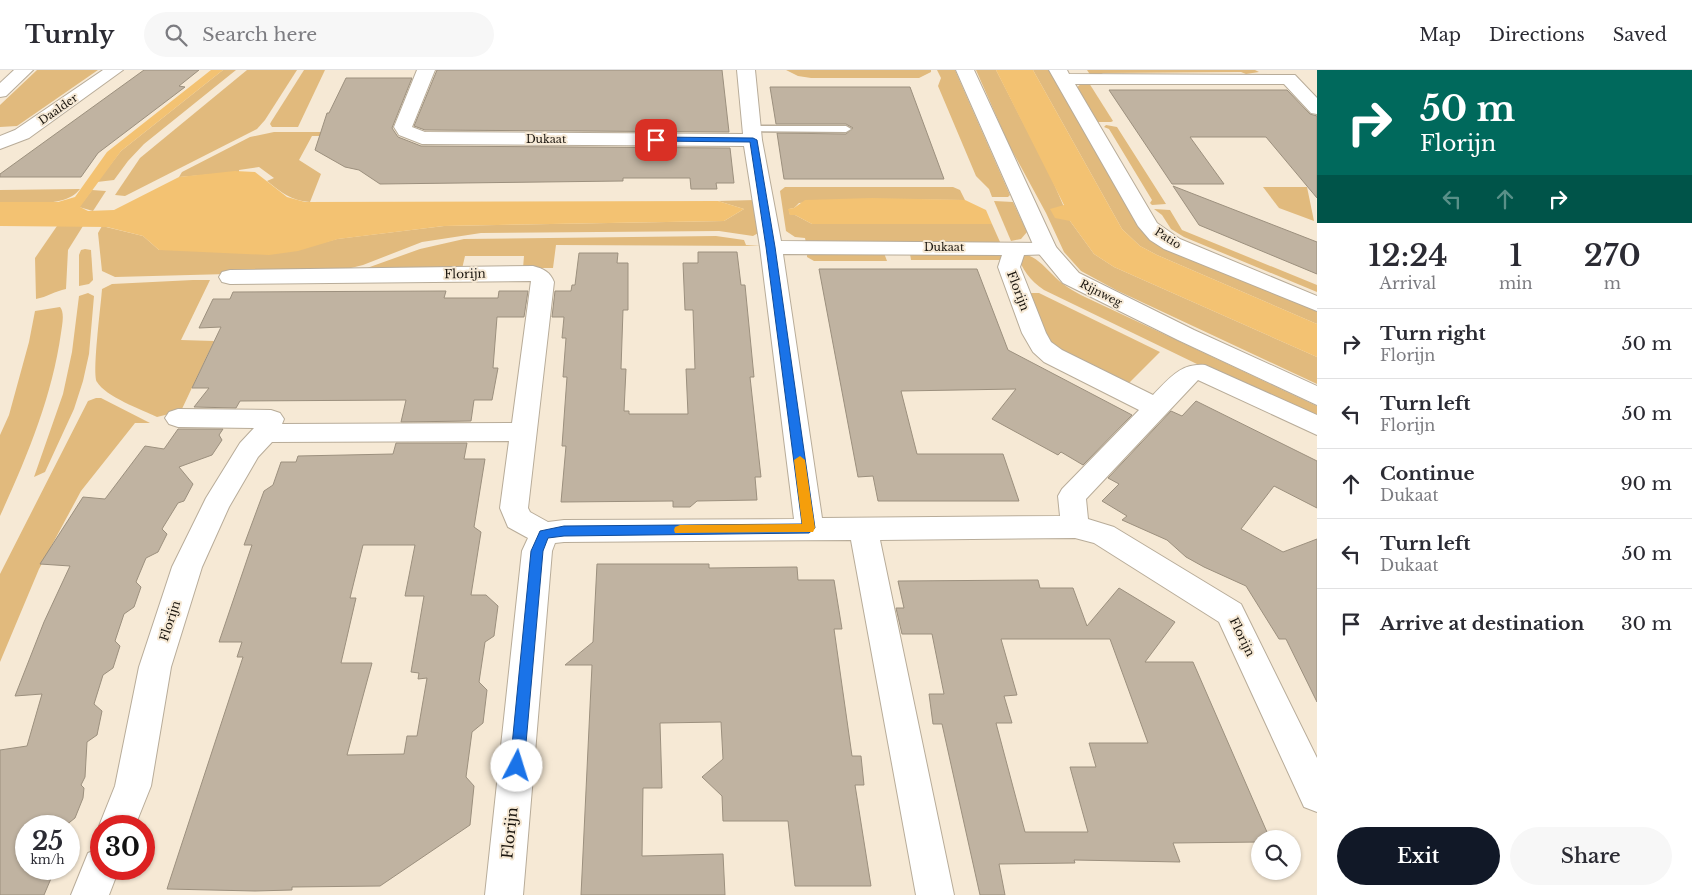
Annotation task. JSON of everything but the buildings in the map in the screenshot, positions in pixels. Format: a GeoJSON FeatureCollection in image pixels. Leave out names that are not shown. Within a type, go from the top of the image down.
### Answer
{"type":"FeatureCollection","features":[{"type":"Feature","properties":{"kind":"street"},"geometry":{"type":"LineString","coordinates":[[0,92],[24,70]]}},
{"type":"Feature","properties":{"kind":"street","name":"Daalder"},"geometry":{"type":"LineString","coordinates":[[0,143],[22,134],[114,70]]}},
{"type":"Feature","properties":{"kind":"street","name":"Dukaat"},"geometry":{"type":"LineString","coordinates":[[426,70],[403,127],[406,131],[422,138],[753,134]]}},
{"type":"Feature","properties":{"kind":"street"},"geometry":{"type":"LineString","coordinates":[[746,70],[753,134],[771,247],[809,528]]}},
{"type":"Feature","properties":{"kind":"street","name":"Rijnweg"},"geometry":{"type":"LineString","coordinates":[[965,70],[1046,249],[1071,278],[1186,336],[1317,396]]}},
{"type":"Feature","properties":{"kind":"street","name":"Patio"},"geometry":{"type":"LineString","coordinates":[[1061,74],[1289,79],[1317,109]]}},
{"type":"Feature","properties":{"kind":"street","name":"Patio"},"geometry":{"type":"LineString","coordinates":[[1061,74],[1149,226],[1158,235],[1172,244],[1317,304]]}},
{"type":"Feature","properties":{"kind":"street","name":"Dukaat"},"geometry":{"type":"LineString","coordinates":[[771,247],[1046,249]]}},
{"type":"Feature","properties":{"kind":"street","name":"Florijn"},"geometry":{"type":"LineString","coordinates":[[1013,255],[1009,268],[1034,333],[1042,348],[1053,356],[1155,407]]}},
{"type":"Feature","properties":{"kind":"street","name":"Florijn"},"geometry":{"type":"LineString","coordinates":[[230,277],[533,273],[541,277],[543,282],[522,432],[514,508],[518,519],[544,534],[564,531],[809,528],[864,531],[1075,528],[1104,535],[1230,613],[1317,795]]}},
{"type":"Feature","properties":{"kind":"street"},"geometry":{"type":"LineString","coordinates":[[1075,528],[1072,496],[1155,407],[1185,377],[1194,372],[1205,373],[1317,426]]}},
{"type":"Feature","properties":{"kind":"street"},"geometry":{"type":"LineString","coordinates":[[178,418],[271,419],[265,433],[522,432]]}},
{"type":"Feature","properties":{"kind":"street","name":"Florijn"},"geometry":{"type":"LineString","coordinates":[[121,815],[133,786],[155,667],[187,566],[216,504],[248,450],[265,433]]}},
{"type":"Feature","properties":{"kind":"street"},"geometry":{"type":"LineString","coordinates":[[864,531],[935,895]]}},
{"type":"Feature","properties":{"kind":"street","name":"Florijn"},"geometry":{"type":"LineString","coordinates":[[504,895],[537,551],[544,534]]}},
{"type":"Feature","properties":{"kind":"street"},"geometry":{"type":"LineString","coordinates":[[90,895],[96,880]]}},
{"type":"Feature","properties":{"kind":"lane"},"geometry":{"type":"LineString","coordinates":[[753,134],[846,129]]}},
{"type":"Feature","properties":{"kind":"shaded area"},"geometry":{"type":"Polygon","coordinates":[[[37,70],[98,70],[17,126],[0,127],[0,105],[37,70]]]}},
{"type":"Feature","properties":{"kind":"shaded area"},"geometry":{"type":"Polygon","coordinates":[[[211,70],[223,70],[121,151],[80,207],[88,211],[114,210],[179,177],[235,171],[255,172],[287,197],[305,202],[718,201],[744,209],[724,221],[444,226],[338,239],[298,251],[269,255],[159,250],[143,236],[107,227],[0,226],[0,202],[58,202],[75,197],[107,152],[211,70]]]}},
{"type":"Feature","properties":{"kind":"shaded area"},"geometry":{"type":"Polygon","coordinates":[[[223,70],[236,70],[144,144],[114,180],[97,182],[121,151],[223,70]]]}},
{"type":"Feature","properties":{"kind":"shaded area"},"geometry":{"type":"Polygon","coordinates":[[[247,70],[297,70],[265,120],[257,129],[125,196],[115,195],[140,158],[247,70]]]}},
{"type":"Feature","properties":{"kind":"shaded area"},"geometry":{"type":"Polygon","coordinates":[[[304,70],[325,70],[298,127],[272,127],[271,122],[304,70]]]}},
{"type":"Feature","properties":{"kind":"shaded area"},"geometry":{"type":"Polygon","coordinates":[[[786,70],[931,70],[931,72],[919,78],[811,78],[798,76],[786,70]]]}},
{"type":"Feature","properties":{"kind":"shaded area"},"geometry":{"type":"Polygon","coordinates":[[[937,70],[955,70],[1010,195],[1008,197],[992,197],[989,189],[976,176],[938,86],[941,78],[937,70]]]}},
{"type":"Feature","properties":{"kind":"shaded area"},"geometry":{"type":"Polygon","coordinates":[[[976,70],[996,70],[1051,177],[1070,221],[1094,254],[1114,267],[1317,357],[1317,384],[1116,290],[1081,271],[1064,252],[1046,213],[1009,145],[976,70]]]}},
{"type":"Feature","properties":{"kind":"shaded area"},"geometry":{"type":"Polygon","coordinates":[[[996,70],[1033,70],[1122,229],[1140,246],[1317,324],[1317,357],[1114,267],[1094,254],[1070,221],[1055,218],[1050,209],[1064,205],[996,70]]]}},
{"type":"Feature","properties":{"kind":"shaded area"},"geometry":{"type":"Polygon","coordinates":[[[1033,70],[1050,70],[1137,219],[1317,310],[1317,324],[1140,246],[1122,229],[1033,70]]]}},
{"type":"Feature","properties":{"kind":"shaded area"},"geometry":{"type":"Polygon","coordinates":[[[1087,70],[1255,70],[1259,72],[1246,74],[1241,72],[1103,73],[1098,76],[1091,76],[1087,70]]]}},
{"type":"Feature","properties":{"kind":"shaded area"},"geometry":{"type":"Polygon","coordinates":[[[1089,83],[1113,121],[1096,122],[1076,88],[1081,84],[1089,83]]]}},
{"type":"Feature","properties":{"kind":"shaded area"},"geometry":{"type":"Polygon","coordinates":[[[1106,125],[1117,127],[1166,204],[1152,205],[1150,203],[1152,200],[1109,129],[1104,127],[1106,125]]]}},
{"type":"Feature","properties":{"kind":"shaded area"},"geometry":{"type":"Polygon","coordinates":[[[274,132],[366,132],[369,136],[312,136],[299,160],[321,174],[310,202],[297,200],[282,192],[267,181],[274,178],[259,167],[239,170],[239,172],[179,177],[182,172],[250,137],[274,132]]]}},
{"type":"Feature","properties":{"kind":"shaded area"},"geometry":{"type":"Polygon","coordinates":[[[785,187],[953,187],[960,190],[965,200],[868,199],[799,203],[794,208],[789,209],[790,215],[795,215],[812,224],[992,224],[1000,242],[806,243],[805,238],[795,237],[786,231],[780,191],[785,187]]]}},
{"type":"Feature","properties":{"kind":"shaded area"},"geometry":{"type":"Polygon","coordinates":[[[1263,187],[1307,187],[1314,221],[1279,208],[1263,187]]]}},
{"type":"Feature","properties":{"kind":"shaded area"},"geometry":{"type":"Polygon","coordinates":[[[80,189],[73,195],[54,202],[0,202],[0,190],[80,189]]]}},
{"type":"Feature","properties":{"kind":"shaded area"},"geometry":{"type":"Polygon","coordinates":[[[92,190],[106,191],[93,211],[79,207],[92,190]]]}},
{"type":"Feature","properties":{"kind":"shaded area"},"geometry":{"type":"Polygon","coordinates":[[[872,198],[965,200],[986,210],[992,224],[812,224],[795,215],[790,215],[788,209],[794,208],[805,200],[872,198]]]}},
{"type":"Feature","properties":{"kind":"shaded area"},"geometry":{"type":"Polygon","coordinates":[[[755,200],[760,232],[753,236],[719,231],[481,233],[422,242],[363,265],[339,271],[115,277],[102,271],[98,233],[102,226],[143,236],[159,250],[322,243],[337,239],[444,226],[724,221],[744,209],[718,201],[755,200]]]}},
{"type":"Feature","properties":{"kind":"shaded area"},"geometry":{"type":"Polygon","coordinates":[[[994,201],[1013,202],[1027,232],[1021,239],[1011,241],[994,201]]]}},
{"type":"Feature","properties":{"kind":"shaded area"},"geometry":{"type":"Polygon","coordinates":[[[1154,209],[1170,210],[1182,230],[1317,285],[1317,292],[1184,237],[1171,229],[1162,215],[1154,209]]]}},
{"type":"Feature","properties":{"kind":"shaded area"},"geometry":{"type":"Polygon","coordinates":[[[57,226],[83,226],[68,250],[66,289],[36,299],[35,258],[57,226]]]}},
{"type":"Feature","properties":{"kind":"shaded area"},"geometry":{"type":"Polygon","coordinates":[[[716,236],[744,240],[746,245],[761,246],[556,245],[553,268],[523,268],[524,256],[465,256],[462,269],[367,268],[420,249],[464,239],[716,236]]]}},
{"type":"Feature","properties":{"kind":"shaded area"},"geometry":{"type":"Polygon","coordinates":[[[81,250],[91,250],[93,280],[89,284],[79,286],[79,255],[81,250]]]}},
{"type":"Feature","properties":{"kind":"shaded area"},"geometry":{"type":"Polygon","coordinates":[[[1016,252],[1028,255],[1036,260],[1063,284],[1085,297],[1317,406],[1317,418],[1199,365],[1044,290],[1027,274],[1016,252]]]}},
{"type":"Feature","properties":{"kind":"shaded area"},"geometry":{"type":"Polygon","coordinates":[[[884,253],[887,261],[814,261],[807,257],[807,254],[884,253]]]}},
{"type":"Feature","properties":{"kind":"shaded area"},"geometry":{"type":"Polygon","coordinates":[[[1005,253],[1001,260],[911,260],[910,254],[1005,253]]]}},
{"type":"Feature","properties":{"kind":"shaded area"},"geometry":{"type":"Polygon","coordinates":[[[210,280],[181,340],[214,341],[181,411],[157,417],[116,397],[97,382],[96,353],[102,289],[112,284],[210,280]]]}},
{"type":"Feature","properties":{"kind":"shaded area"},"geometry":{"type":"Polygon","coordinates":[[[88,293],[94,296],[89,354],[83,381],[74,409],[45,472],[34,477],[63,394],[72,352],[79,296],[88,293]]]}},
{"type":"Feature","properties":{"kind":"shaded area"},"geometry":{"type":"Polygon","coordinates":[[[1026,293],[1039,293],[1160,352],[1125,387],[1067,359],[1046,341],[1026,293]]]}},
{"type":"Feature","properties":{"kind":"shaded area"},"geometry":{"type":"Polygon","coordinates":[[[60,307],[63,316],[61,333],[45,403],[20,472],[0,516],[0,435],[9,415],[29,342],[35,311],[60,307]]]}},
{"type":"Feature","properties":{"kind":"shaded area"},"geometry":{"type":"Polygon","coordinates":[[[101,398],[150,423],[135,423],[81,491],[39,569],[0,662],[0,574],[88,401],[101,398]]]}},
{"type":"Feature","properties":{"kind":"slow traffic"},"geometry":{"type":"LineString","coordinates":[[680,530],[809,528],[800,460]]}},
{"type":"Feature","properties":{"kind":"route"},"geometry":{"type":"LineString","coordinates":[[517,766],[537,551],[544,534],[564,531],[809,528],[771,247],[753,140],[656,140]]}}]}
